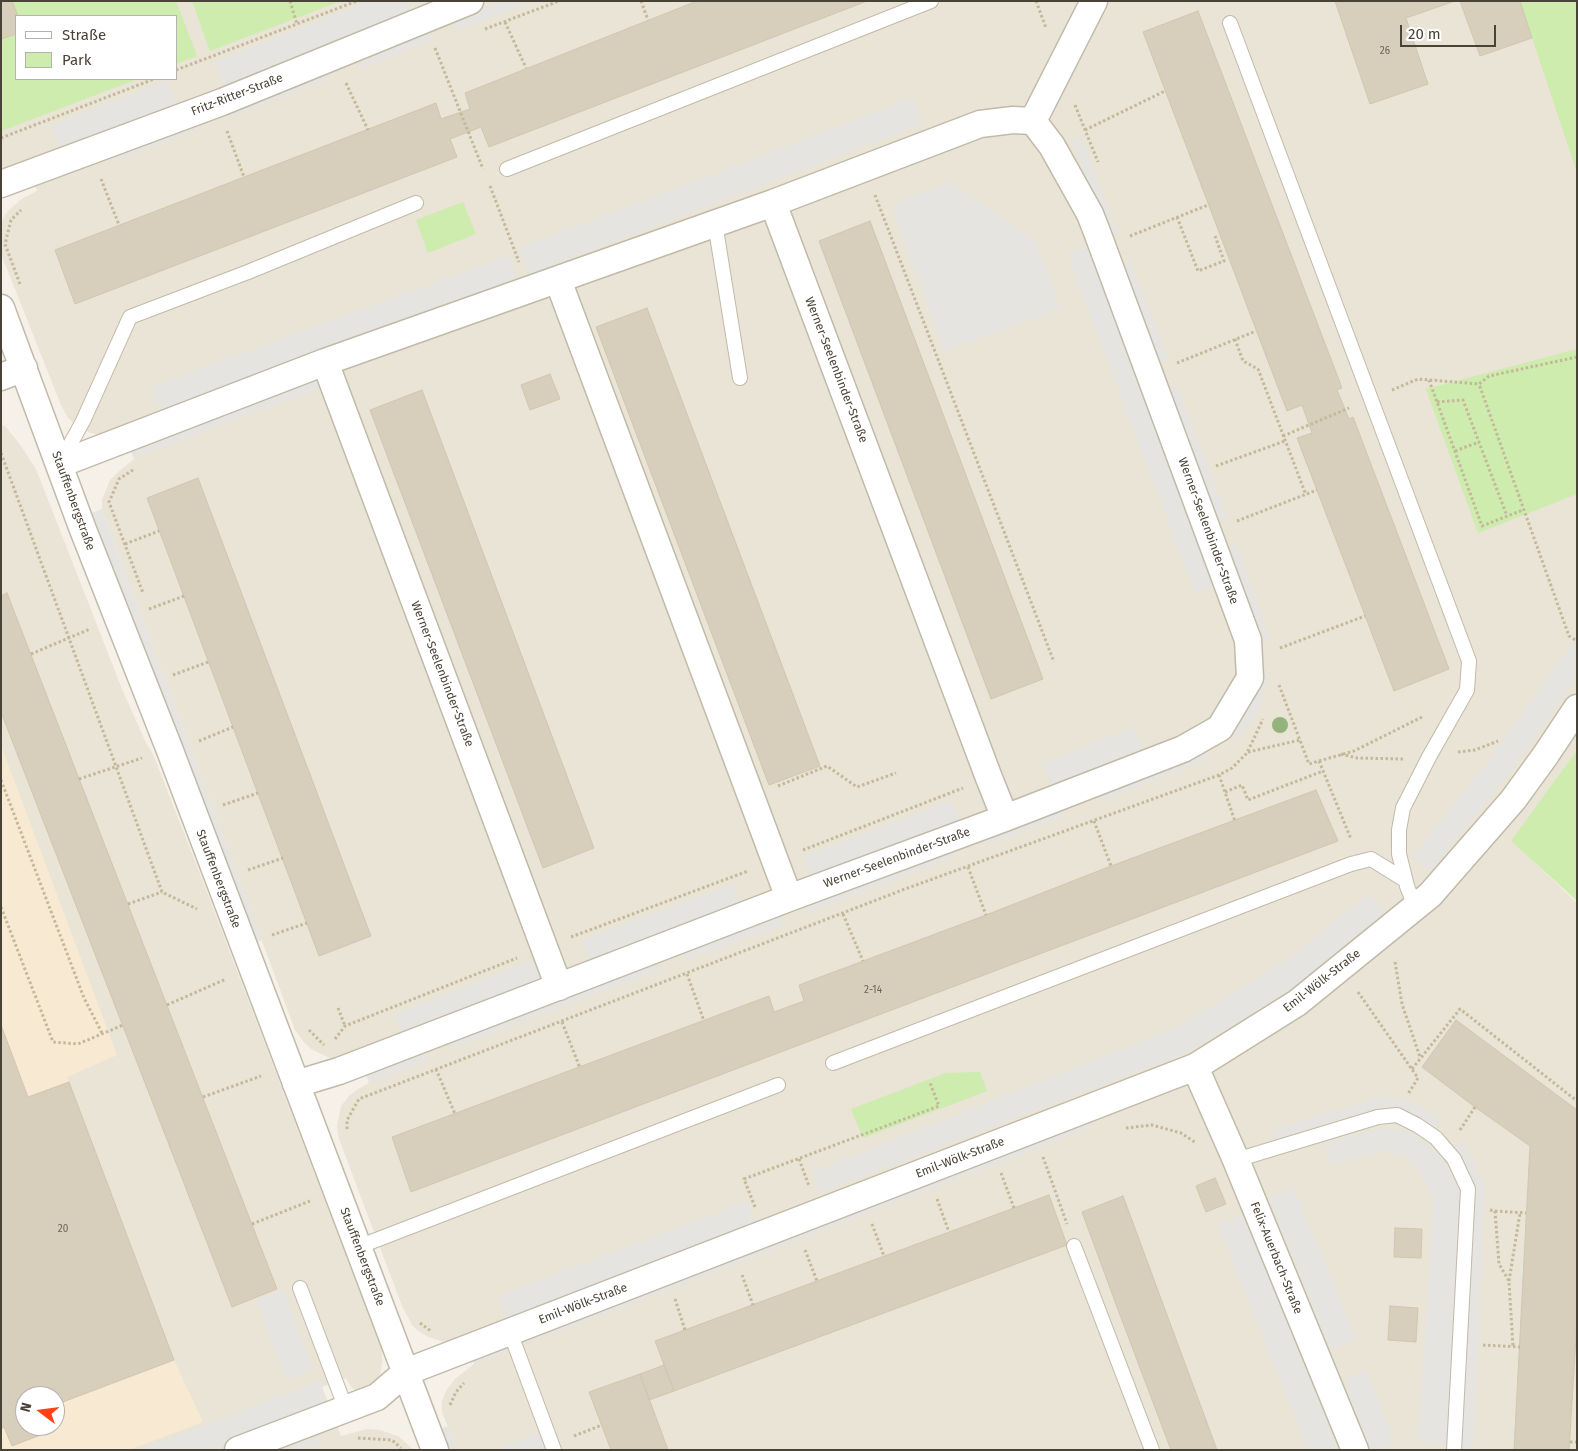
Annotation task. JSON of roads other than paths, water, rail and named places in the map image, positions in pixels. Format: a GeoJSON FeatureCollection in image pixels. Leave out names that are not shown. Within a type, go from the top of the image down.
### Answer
{"type":"FeatureCollection","features":[{"type":"Feature","properties":{"kind":"street","name":"Fritz-Ritter-Straße"},"geometry":{"type":"LineString","coordinates":[[1,184],[222,102],[470,1]]}},
{"type":"Feature","properties":{"kind":"street"},"geometry":{"type":"LineString","coordinates":[[60,464],[325,362],[773,203],[980,124],[1013,120],[1033,121],[1094,1]]}},
{"type":"Feature","properties":{"kind":"street","name":"Werner-Seelenbinder-Straße"},"geometry":{"type":"LineString","coordinates":[[296,1084],[338,1071],[789,898],[1005,818],[1182,749],[1220,728],[1250,678],[1248,640],[1094,223],[1052,146],[1033,121]]}},
{"type":"Feature","properties":{"kind":"street","name":"Werner-Seelenbinder-Straße"},"geometry":{"type":"LineString","coordinates":[[773,203],[1005,818]]}},
{"type":"Feature","properties":{"kind":"street"},"geometry":{"type":"LineString","coordinates":[[558,280],[789,898]]}},
{"type":"Feature","properties":{"kind":"street","name":"Stauffenbergstraße"},"geometry":{"type":"LineString","coordinates":[[1,308],[13,372],[60,464],[82,527],[436,1450]]}},
{"type":"Feature","properties":{"kind":"street","name":"Werner-Seelenbinder-Straße"},"geometry":{"type":"LineString","coordinates":[[325,362],[559,987]]}},
{"type":"Feature","properties":{"kind":"street","name":"Emil-Wölk-Straße"},"geometry":{"type":"LineString","coordinates":[[238,1450],[377,1397],[406,1372],[1196,1067],[1297,1004],[1430,895],[1513,800],[1577,708]]}},
{"type":"Feature","properties":{"kind":"street","name":"Felix-Auerbach-Straße"},"geometry":{"type":"LineString","coordinates":[[1196,1067],[1355,1450]]}},
{"type":"Feature","properties":{"kind":"lane"},"geometry":{"type":"LineString","coordinates":[[507,169],[931,1]]}},
{"type":"Feature","properties":{"kind":"lane"},"geometry":{"type":"LineString","coordinates":[[1230,23],[1469,661],[1467,690],[1403,808],[1399,830],[1399,854],[1405,880],[1416,907]]}},
{"type":"Feature","properties":{"kind":"lane"},"geometry":{"type":"LineString","coordinates":[[60,464],[84,421],[130,317],[248,272],[416,203]]}},
{"type":"Feature","properties":{"kind":"lane"},"geometry":{"type":"LineString","coordinates":[[715,223],[740,378]]}},
{"type":"Feature","properties":{"kind":"lane"},"geometry":{"type":"LineString","coordinates":[[833,1063],[1360,862],[1371,859],[1405,880]]}},
{"type":"Feature","properties":{"kind":"lane"},"geometry":{"type":"LineString","coordinates":[[358,1247],[778,1085]]}},
{"type":"Feature","properties":{"kind":"lane"},"geometry":{"type":"LineString","coordinates":[[1236,1160],[1378,1117],[1397,1116],[1417,1125],[1436,1138],[1454,1159],[1468,1189],[1454,1450]]}},
{"type":"Feature","properties":{"kind":"lane"},"geometry":{"type":"LineString","coordinates":[[1074,1246],[1152,1450]]}},
{"type":"Feature","properties":{"kind":"lane"},"geometry":{"type":"LineString","coordinates":[[300,1288],[346,1409]]}},
{"type":"Feature","properties":{"kind":"lane"},"geometry":{"type":"LineString","coordinates":[[510,1332],[554,1450]]}}]}
